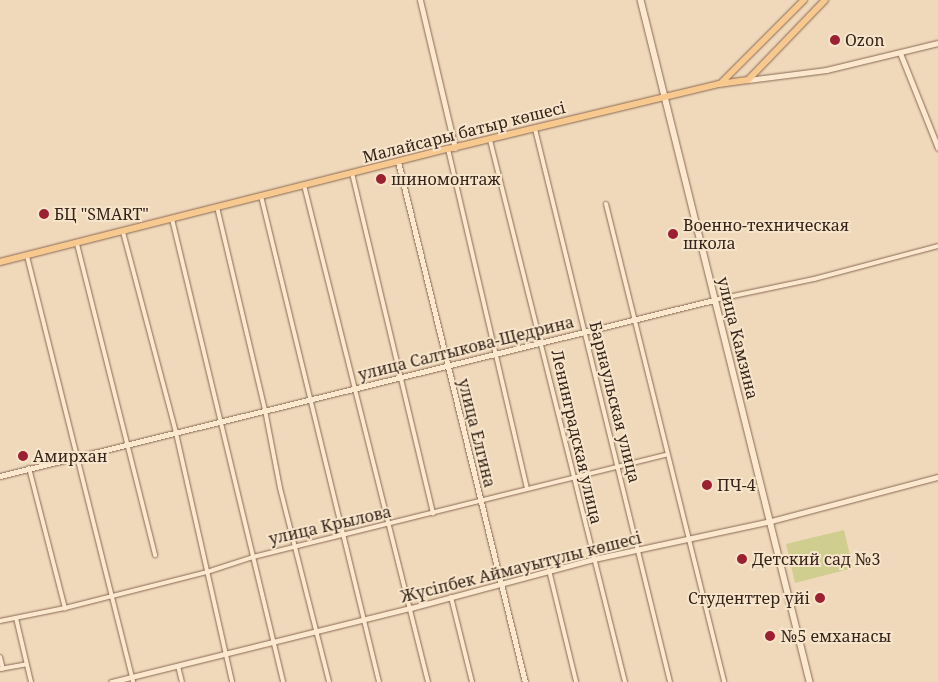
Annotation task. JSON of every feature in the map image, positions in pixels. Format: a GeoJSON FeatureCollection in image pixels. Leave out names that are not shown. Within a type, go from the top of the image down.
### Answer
{"type":"FeatureCollection","features":[{"type":"Feature","properties":{"kind":"main road","name":"улица Камзина"},"geometry":{"type":"LineString","coordinates":[[641,0],[810,682]]}},
{"type":"Feature","properties":{"kind":"main road"},"geometry":{"type":"LineString","coordinates":[[719,84],[733,74],[804,0]]}},
{"type":"Feature","properties":{"kind":"main road"},"geometry":{"type":"LineString","coordinates":[[748,80],[825,0]]}},
{"type":"Feature","properties":{"kind":"main road","name":"Малайсары батыр көшесі"},"geometry":{"type":"LineString","coordinates":[[0,262],[451,149],[719,84],[748,80]]}},
{"type":"Feature","properties":{"kind":"street"},"geometry":{"type":"LineString","coordinates":[[420,0],[451,149],[527,488]]}},
{"type":"Feature","properties":{"kind":"street","name":"Малайсары батыр көшесі"},"geometry":{"type":"LineString","coordinates":[[748,80],[826,70],[900,54],[938,43]]}},
{"type":"Feature","properties":{"kind":"street"},"geometry":{"type":"LineString","coordinates":[[900,54],[938,148]]}},
{"type":"Feature","properties":{"kind":"street","name":"Барнаульская улица"},"geometry":{"type":"LineString","coordinates":[[535,129],[670,682]]}},
{"type":"Feature","properties":{"kind":"street","name":"Ленинградская улица"},"geometry":{"type":"LineString","coordinates":[[490,140],[542,342],[573,478],[625,682]]}},
{"type":"Feature","properties":{"kind":"street","name":"улица Елгина"},"geometry":{"type":"LineString","coordinates":[[398,162],[525,682]]}},
{"type":"Feature","properties":{"kind":"street"},"geometry":{"type":"LineString","coordinates":[[352,174],[433,513]]}},
{"type":"Feature","properties":{"kind":"street"},"geometry":{"type":"LineString","coordinates":[[304,185],[353,389],[390,524],[428,682]]}},
{"type":"Feature","properties":{"kind":"street"},"geometry":{"type":"LineString","coordinates":[[262,196],[309,400],[379,682]]}},
{"type":"Feature","properties":{"kind":"street"},"geometry":{"type":"LineString","coordinates":[[606,204],[632,320],[724,682]]}},
{"type":"Feature","properties":{"kind":"street"},"geometry":{"type":"LineString","coordinates":[[217,207],[295,546],[329,682]]}},
{"type":"Feature","properties":{"kind":"street"},"geometry":{"type":"LineString","coordinates":[[172,220],[283,682]]}},
{"type":"Feature","properties":{"kind":"street"},"geometry":{"type":"LineString","coordinates":[[123,232],[176,432],[224,654],[232,682]]}},
{"type":"Feature","properties":{"kind":"street"},"geometry":{"type":"LineString","coordinates":[[76,244],[155,556]]}},
{"type":"Feature","properties":{"kind":"street","name":"улица Салтыкова-Щедрина"},"geometry":{"type":"LineString","coordinates":[[0,476],[714,300],[814,279],[938,246]]}},
{"type":"Feature","properties":{"kind":"street"},"geometry":{"type":"LineString","coordinates":[[27,256],[133,680]]}},
{"type":"Feature","properties":{"kind":"street","name":"улица Крылова"},"geometry":{"type":"LineString","coordinates":[[0,621],[65,608],[207,572],[295,546],[343,536],[527,488],[666,455]]}},
{"type":"Feature","properties":{"kind":"street"},"geometry":{"type":"LineString","coordinates":[[29,468],[65,608]]}},
{"type":"Feature","properties":{"kind":"street","name":"Жүсіпбек Аймауытұлы көшесі"},"geometry":{"type":"LineString","coordinates":[[111,682],[133,680],[178,666],[411,608],[549,570],[771,521],[938,477]]}},
{"type":"Feature","properties":{"kind":"street"},"geometry":{"type":"LineString","coordinates":[[549,570],[576,682]]}},
{"type":"Feature","properties":{"kind":"street"},"geometry":{"type":"LineString","coordinates":[[451,597],[472,682]]}},
{"type":"Feature","properties":{"kind":"street"},"geometry":{"type":"LineString","coordinates":[[16,618],[31,682]]}},
{"type":"Feature","properties":{"kind":"street"},"geometry":{"type":"LineString","coordinates":[[0,657],[1,669],[27,664]]}},
{"type":"Feature","properties":{"kind":"street"},"geometry":{"type":"LineString","coordinates":[[178,666],[182,682]]}},
{"type":"Feature","properties":{"kind":"shaded area"},"geometry":{"type":"Polygon","coordinates":[[[844,530],[853,568],[795,583],[786,544],[844,530]]]}},
{"type":"Feature","properties":{"kind":"place","name":"Ozon"},"geometry":{"type":"Point","coordinates":[835,40]}},
{"type":"Feature","properties":{"kind":"place","name":"шиномонтаж"},"geometry":{"type":"Point","coordinates":[381,179]}},
{"type":"Feature","properties":{"kind":"place","name":"БЦ \"SMART\""},"geometry":{"type":"Point","coordinates":[44,214]}},
{"type":"Feature","properties":{"kind":"place","name":"Военно-техническая школа"},"geometry":{"type":"Point","coordinates":[673,234]}},
{"type":"Feature","properties":{"kind":"place","name":"Амирхан"},"geometry":{"type":"Point","coordinates":[23,456]}},
{"type":"Feature","properties":{"kind":"place","name":"ПЧ-4"},"geometry":{"type":"Point","coordinates":[707,485]}},
{"type":"Feature","properties":{"kind":"place","name":"Детский сад №3"},"geometry":{"type":"Point","coordinates":[742,559]}},
{"type":"Feature","properties":{"kind":"place","name":"Студенттер үйі"},"geometry":{"type":"Point","coordinates":[820,598]}},
{"type":"Feature","properties":{"kind":"place","name":"№5 емханасы"},"geometry":{"type":"Point","coordinates":[770,636]}}]}
